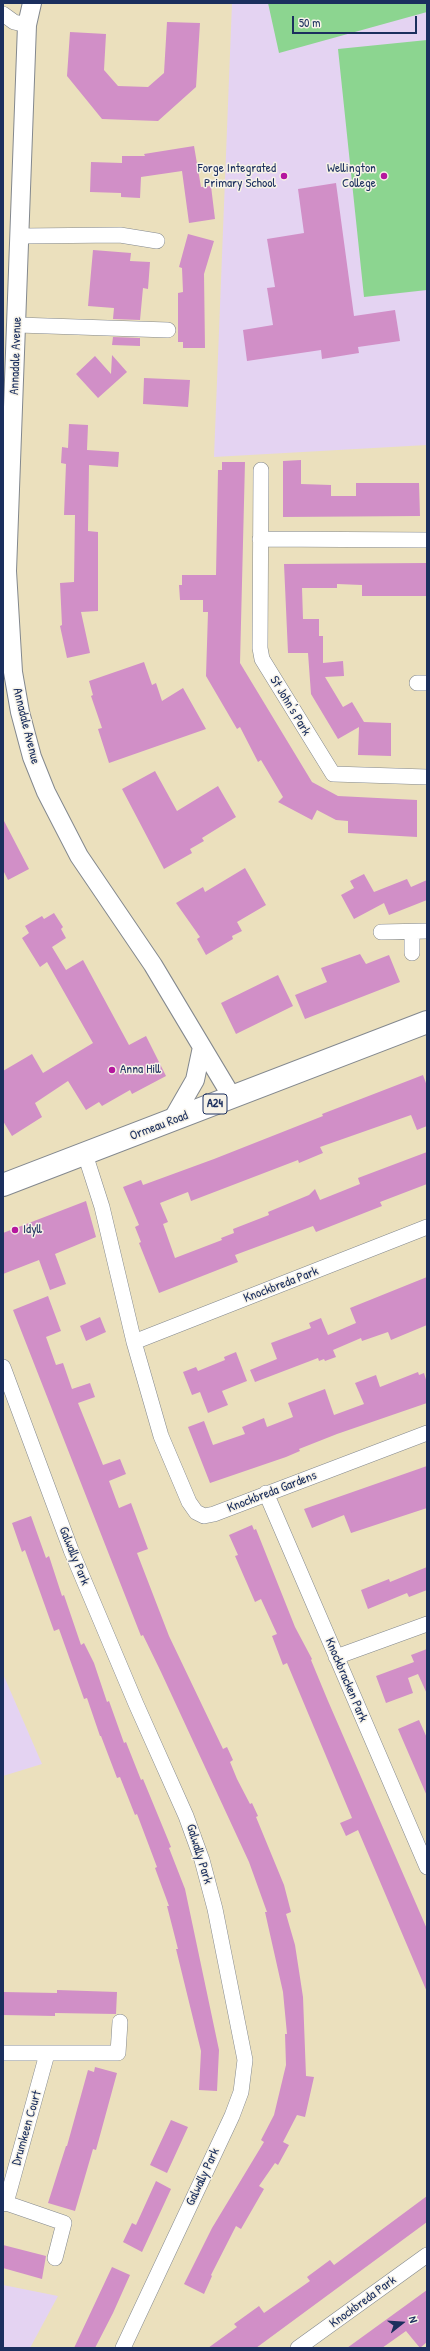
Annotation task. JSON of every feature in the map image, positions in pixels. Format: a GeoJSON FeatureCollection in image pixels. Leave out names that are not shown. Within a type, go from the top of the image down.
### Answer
{"type":"FeatureCollection","features":[{"type":"Feature","properties":{"kind":"main road","name":"Ormeau Road"},"geometry":{"type":"LineString","coordinates":[[3,1185],[427,1022]]}},
{"type":"Feature","properties":{"kind":"street","name":"Annadale Avenue"},"geometry":{"type":"LineString","coordinates":[[32,3],[27,25],[18,325],[7,571],[13,672],[20,712],[32,757],[46,792],[78,856],[153,965],[232,1097]]}},
{"type":"Feature","properties":{"kind":"street"},"geometry":{"type":"LineString","coordinates":[[3,14],[14,22],[27,25]]}},
{"type":"Feature","properties":{"kind":"street"},"geometry":{"type":"LineString","coordinates":[[21,236],[120,235],[157,241]]}},
{"type":"Feature","properties":{"kind":"street"},"geometry":{"type":"LineString","coordinates":[[18,325],[168,330]]}},
{"type":"Feature","properties":{"kind":"street","name":"St John's Park"},"geometry":{"type":"LineString","coordinates":[[261,470],[260,648],[262,659],[328,769],[333,774],[340,776],[427,778]]}},
{"type":"Feature","properties":{"kind":"street"},"geometry":{"type":"LineString","coordinates":[[260,539],[427,540]]}},
{"type":"Feature","properties":{"kind":"street"},"geometry":{"type":"LineString","coordinates":[[381,932],[420,932],[412,953]]}},
{"type":"Feature","properties":{"kind":"street"},"geometry":{"type":"LineString","coordinates":[[172,1120],[195,1080],[202,1047]]}},
{"type":"Feature","properties":{"kind":"street"},"geometry":{"type":"LineString","coordinates":[[85,1154],[102,1207],[134,1342]]}},
{"type":"Feature","properties":{"kind":"street","name":"Knockbreda Park"},"geometry":{"type":"LineString","coordinates":[[134,1342],[427,1227]]}},
{"type":"Feature","properties":{"kind":"street","name":"Knockbreda Gardens"},"geometry":{"type":"LineString","coordinates":[[134,1342],[161,1436],[189,1502],[196,1512],[204,1516],[214,1514],[427,1433]]}},
{"type":"Feature","properties":{"kind":"street","name":"Galwally Park"},"geometry":{"type":"LineString","coordinates":[[3,1367],[71,1550],[136,1704],[186,1816],[202,1860],[215,1909],[245,2060],[241,2092],[232,2116],[123,2348]]}},
{"type":"Feature","properties":{"kind":"street","name":"Knockbracken Park"},"geometry":{"type":"LineString","coordinates":[[266,1493],[427,1867]]}},
{"type":"Feature","properties":{"kind":"street"},"geometry":{"type":"LineString","coordinates":[[336,1657],[427,1624]]}},
{"type":"Feature","properties":{"kind":"street"},"geometry":{"type":"LineString","coordinates":[[3,2053],[118,2053],[120,2022]]}},
{"type":"Feature","properties":{"kind":"street","name":"Drumkeen Court"},"geometry":{"type":"LineString","coordinates":[[47,2054],[5,2204],[64,2223],[55,2258]]}},
{"type":"Feature","properties":{"kind":"street","name":"Knockbreda Park"},"geometry":{"type":"LineString","coordinates":[[298,2348],[427,2255]]}},
{"type":"Feature","properties":{"kind":"shaded area","name":"Forge Integrated Primary School"},"geometry":{"type":"Polygon","coordinates":[[[232,3],[427,3],[427,445],[214,457],[232,3]]]}},
{"type":"Feature","properties":{"kind":"shaded area"},"geometry":{"type":"Polygon","coordinates":[[[3,1674],[42,1764],[3,1776],[3,1674]]]}},
{"type":"Feature","properties":{"kind":"shaded area"},"geometry":{"type":"Polygon","coordinates":[[[3,2285],[58,2296],[30,2348],[3,2348],[3,2285]]]}},
{"type":"Feature","properties":{"kind":"green space"},"geometry":{"type":"Polygon","coordinates":[[[268,3],[427,3],[427,12],[279,53],[268,3]]]}},
{"type":"Feature","properties":{"kind":"green space","name":"Wellington College"},"geometry":{"type":"Polygon","coordinates":[[[427,40],[427,290],[364,297],[338,49],[427,40]]]}},
{"type":"Feature","properties":{"kind":"building"},"geometry":{"type":"Polygon","coordinates":[[[167,22],[200,23],[196,87],[158,121],[102,119],[67,76],[70,32],[106,34],[104,70],[118,86],[148,87],[164,73],[167,22]]]}},
{"type":"Feature","properties":{"kind":"building"},"geometry":{"type":"Polygon","coordinates":[[[194,146],[201,187],[211,186],[215,219],[189,223],[182,171],[141,177],[140,198],[121,197],[121,193],[90,192],[91,162],[122,163],[122,156],[145,156],[144,154],[194,146]]]}},
{"type":"Feature","properties":{"kind":"building"},"geometry":{"type":"Polygon","coordinates":[[[336,183],[354,316],[395,310],[400,341],[358,347],[359,353],[322,359],[321,350],[247,361],[243,330],[273,325],[267,288],[275,287],[267,239],[304,233],[298,189],[336,183]]]}},
{"type":"Feature","properties":{"kind":"building"},"geometry":{"type":"Polygon","coordinates":[[[188,234],[214,241],[204,274],[205,348],[183,348],[183,342],[178,342],[178,293],[183,292],[182,268],[179,267],[188,234]]]}},
{"type":"Feature","properties":{"kind":"building"},"geometry":{"type":"Polygon","coordinates":[[[93,250],[131,253],[130,261],[150,262],[148,289],[143,288],[140,320],[113,319],[114,308],[88,306],[93,250]]]}},
{"type":"Feature","properties":{"kind":"building"},"geometry":{"type":"Polygon","coordinates":[[[113,337],[140,338],[140,346],[112,345],[113,337]]]}},
{"type":"Feature","properties":{"kind":"building"},"geometry":{"type":"Polygon","coordinates":[[[112,355],[127,372],[98,398],[76,374],[95,356],[111,374],[112,355]]]}},
{"type":"Feature","properties":{"kind":"building"},"geometry":{"type":"Polygon","coordinates":[[[144,378],[190,380],[188,407],[143,404],[144,378]]]}},
{"type":"Feature","properties":{"kind":"building"},"geometry":{"type":"Polygon","coordinates":[[[69,424],[88,425],[87,450],[119,452],[118,467],[89,465],[88,531],[98,532],[98,611],[81,612],[90,653],[67,658],[60,626],[62,625],[60,583],[74,582],[75,515],[64,515],[66,464],[61,463],[62,447],[68,448],[69,424]]]}},
{"type":"Feature","properties":{"kind":"building"},"geometry":{"type":"Polygon","coordinates":[[[301,460],[301,484],[331,485],[331,496],[356,496],[356,483],[419,483],[420,516],[283,517],[283,461],[301,460]]]}},
{"type":"Feature","properties":{"kind":"building"},"geometry":{"type":"Polygon","coordinates":[[[222,462],[245,462],[240,663],[312,782],[338,796],[417,800],[417,837],[348,833],[348,821],[336,820],[317,810],[312,820],[278,802],[283,797],[261,760],[258,762],[240,727],[237,729],[206,676],[208,612],[203,612],[203,600],[180,600],[179,585],[182,585],[182,575],[216,575],[218,470],[222,470],[222,462]]]}},
{"type":"Feature","properties":{"kind":"building"},"geometry":{"type":"Polygon","coordinates":[[[427,563],[427,596],[362,596],[362,585],[337,584],[337,588],[302,588],[303,619],[319,619],[319,636],[323,636],[323,663],[343,661],[344,676],[325,677],[343,707],[352,702],[364,722],[391,723],[391,756],[358,755],[359,727],[338,739],[311,694],[308,653],[288,653],[284,564],[427,563]]]}},
{"type":"Feature","properties":{"kind":"building"},"geometry":{"type":"Polygon","coordinates":[[[144,662],[152,685],[156,683],[162,701],[183,688],[206,729],[109,763],[98,729],[102,728],[91,696],[93,695],[89,681],[144,662]]]}},
{"type":"Feature","properties":{"kind":"building"},"geometry":{"type":"Polygon","coordinates":[[[155,771],[177,811],[218,786],[236,817],[202,838],[204,841],[190,849],[192,853],[164,869],[122,789],[155,771]]]}},
{"type":"Feature","properties":{"kind":"building"},"geometry":{"type":"Polygon","coordinates":[[[3,819],[29,869],[8,880],[3,870],[3,819]]]}},
{"type":"Feature","properties":{"kind":"building"},"geometry":{"type":"Polygon","coordinates":[[[245,868],[266,905],[237,922],[242,931],[232,936],[233,939],[206,955],[197,939],[200,937],[176,903],[203,887],[205,892],[245,868]]]}},
{"type":"Feature","properties":{"kind":"building"},"geometry":{"type":"Polygon","coordinates":[[[364,874],[374,892],[407,879],[411,887],[427,880],[427,900],[389,915],[384,903],[354,919],[341,895],[354,888],[350,881],[364,874]]]}},
{"type":"Feature","properties":{"kind":"building"},"geometry":{"type":"Polygon","coordinates":[[[54,913],[63,927],[61,929],[66,938],[52,947],[66,970],[83,960],[129,1045],[146,1036],[166,1076],[132,1094],[130,1090],[102,1106],[99,1102],[86,1110],[68,1081],[35,1103],[42,1117],[12,1136],[3,1121],[3,1071],[32,1054],[43,1073],[93,1043],[47,962],[40,967],[22,938],[29,933],[25,926],[42,916],[44,919],[54,913]]]}},
{"type":"Feature","properties":{"kind":"building"},"geometry":{"type":"Polygon","coordinates":[[[360,954],[366,964],[389,955],[400,982],[305,1019],[295,995],[327,982],[321,968],[360,954]]]}},
{"type":"Feature","properties":{"kind":"building"},"geometry":{"type":"Polygon","coordinates":[[[278,975],[293,1006],[236,1034],[221,1003],[278,975]]]}},
{"type":"Feature","properties":{"kind":"building"},"geometry":{"type":"Polygon","coordinates":[[[423,1075],[427,1086],[427,1126],[417,1130],[411,1115],[320,1147],[323,1153],[299,1163],[298,1160],[191,1201],[188,1192],[160,1203],[168,1222],[163,1224],[175,1258],[222,1240],[221,1238],[234,1233],[233,1229],[269,1215],[268,1212],[309,1195],[315,1189],[320,1200],[360,1184],[358,1178],[427,1152],[427,1184],[380,1202],[382,1206],[316,1232],[313,1226],[235,1255],[238,1262],[159,1293],[139,1243],[141,1242],[135,1227],[139,1225],[123,1187],[141,1180],[143,1185],[214,1159],[323,1116],[322,1114],[423,1075]]]}},
{"type":"Feature","properties":{"kind":"building"},"geometry":{"type":"Polygon","coordinates":[[[86,1201],[96,1237],[55,1254],[66,1284],[50,1290],[39,1260],[3,1274],[3,1233],[86,1201]]]}},
{"type":"Feature","properties":{"kind":"building"},"geometry":{"type":"Polygon","coordinates":[[[427,1277],[427,1325],[391,1340],[388,1332],[362,1341],[361,1338],[333,1350],[336,1357],[325,1361],[324,1359],[319,1361],[318,1358],[255,1382],[250,1370],[277,1359],[271,1343],[311,1328],[309,1323],[321,1318],[328,1335],[356,1323],[350,1308],[427,1277]]]}},
{"type":"Feature","properties":{"kind":"building"},"geometry":{"type":"Polygon","coordinates":[[[48,1296],[61,1331],[46,1337],[56,1365],[63,1363],[72,1389],[90,1383],[95,1397],[78,1403],[103,1465],[120,1459],[126,1474],[109,1481],[119,1508],[131,1503],[148,1549],[137,1553],[169,1636],[223,1749],[227,1747],[233,1760],[230,1762],[237,1779],[258,1816],[256,1817],[284,1885],[291,1912],[286,1914],[295,1945],[303,1997],[306,2076],[314,2077],[305,2117],[297,2115],[283,2142],[289,2145],[278,2165],[275,2163],[259,2186],[264,2189],[241,2229],[236,2226],[211,2275],[212,2276],[204,2294],[184,2284],[212,2228],[264,2142],[261,2140],[274,2115],[286,2065],[285,2034],[287,2034],[283,1992],[265,1912],[267,1912],[249,1862],[161,1672],[143,1635],[141,1636],[13,1310],[48,1296]]]}},
{"type":"Feature","properties":{"kind":"building"},"geometry":{"type":"Polygon","coordinates":[[[100,1317],[106,1332],[86,1341],[80,1326],[100,1317]]]}},
{"type":"Feature","properties":{"kind":"building"},"geometry":{"type":"Polygon","coordinates":[[[236,1352],[247,1381],[222,1391],[228,1405],[208,1413],[200,1392],[192,1395],[183,1372],[196,1367],[198,1371],[225,1360],[224,1357],[236,1352]]]}},
{"type":"Feature","properties":{"kind":"building"},"geometry":{"type":"Polygon","coordinates":[[[418,1372],[419,1375],[424,1373],[427,1383],[427,1403],[337,1434],[299,1449],[300,1451],[286,1457],[210,1483],[188,1427],[204,1421],[213,1445],[245,1434],[242,1427],[264,1418],[267,1427],[293,1417],[288,1403],[325,1389],[334,1415],[364,1404],[355,1383],[376,1375],[380,1387],[418,1372]]]}},
{"type":"Feature","properties":{"kind":"building"},"geometry":{"type":"Polygon","coordinates":[[[427,1466],[427,1508],[351,1533],[344,1515],[312,1528],[304,1509],[427,1466]]]}},
{"type":"Feature","properties":{"kind":"building"},"geometry":{"type":"Polygon","coordinates":[[[31,1516],[46,1558],[49,1556],[62,1596],[64,1595],[81,1645],[84,1643],[94,1663],[107,1702],[109,1701],[124,1743],[126,1742],[141,1780],[143,1779],[171,1847],[169,1848],[185,1889],[219,2050],[217,2091],[199,2090],[201,2051],[176,1949],[178,1949],[167,1906],[169,1906],[155,1868],[157,1867],[137,1814],[135,1815],[120,1777],[117,1778],[87,1698],[84,1699],[59,1629],[54,1631],[25,1550],[22,1552],[12,1523],[31,1516]]]}},
{"type":"Feature","properties":{"kind":"building"},"geometry":{"type":"Polygon","coordinates":[[[252,1525],[254,1530],[256,1529],[295,1627],[312,1659],[311,1660],[328,1701],[427,1929],[427,1992],[358,1830],[346,1836],[340,1823],[352,1818],[287,1663],[283,1665],[272,1636],[277,1634],[261,1599],[255,1602],[235,1556],[238,1555],[229,1535],[252,1525]]]}},
{"type":"Feature","properties":{"kind":"building"},"geometry":{"type":"Polygon","coordinates":[[[427,1567],[427,1590],[409,1597],[407,1593],[368,1609],[361,1590],[389,1579],[390,1582],[427,1567]]]}},
{"type":"Feature","properties":{"kind":"building"},"geometry":{"type":"Polygon","coordinates":[[[427,1649],[427,1694],[418,1674],[408,1678],[413,1693],[386,1703],[376,1676],[414,1662],[411,1655],[427,1649]]]}},
{"type":"Feature","properties":{"kind":"building"},"geometry":{"type":"Polygon","coordinates":[[[419,1720],[427,1738],[427,1796],[398,1729],[419,1720]]]}},
{"type":"Feature","properties":{"kind":"building"},"geometry":{"type":"Polygon","coordinates":[[[57,1990],[117,1992],[116,2014],[55,2013],[55,2016],[3,2015],[3,1992],[57,1993],[57,1990]]]}},
{"type":"Feature","properties":{"kind":"building"},"geometry":{"type":"Polygon","coordinates":[[[95,2067],[117,2073],[96,2150],[93,2149],[75,2211],[48,2203],[67,2146],[88,2070],[94,2072],[95,2067]]]}},
{"type":"Feature","properties":{"kind":"building"},"geometry":{"type":"Polygon","coordinates":[[[171,2120],[188,2127],[167,2173],[150,2165],[171,2120]]]}},
{"type":"Feature","properties":{"kind":"building"},"geometry":{"type":"Polygon","coordinates":[[[156,2181],[171,2189],[142,2252],[123,2242],[132,2223],[136,2225],[156,2181]]]}},
{"type":"Feature","properties":{"kind":"building"},"geometry":{"type":"Polygon","coordinates":[[[427,2196],[427,2222],[256,2348],[208,2348],[237,2327],[234,2324],[259,2306],[264,2313],[310,2281],[307,2277],[330,2260],[334,2265],[427,2196]]]}},
{"type":"Feature","properties":{"kind":"building"},"geometry":{"type":"Polygon","coordinates":[[[3,2245],[46,2256],[42,2279],[3,2268],[3,2245]]]}},
{"type":"Feature","properties":{"kind":"building"},"geometry":{"type":"Polygon","coordinates":[[[112,2267],[130,2275],[113,2313],[95,2348],[74,2348],[112,2267]]]}},
{"type":"Feature","properties":{"kind":"building"},"geometry":{"type":"Polygon","coordinates":[[[427,2290],[427,2342],[420,2348],[406,2331],[382,2348],[347,2348],[427,2290]]]}},
{"type":"Feature","properties":{"kind":"place","name":"Forge Integrated Primary School"},"geometry":{"type":"Point","coordinates":[284,176]}},
{"type":"Feature","properties":{"kind":"place","name":"Wellington College"},"geometry":{"type":"Point","coordinates":[384,176]}},
{"type":"Feature","properties":{"kind":"place","name":"Anna Hill"},"geometry":{"type":"Point","coordinates":[112,1070]}},
{"type":"Feature","properties":{"kind":"place","name":"Idyll"},"geometry":{"type":"Point","coordinates":[15,1230]}}]}
